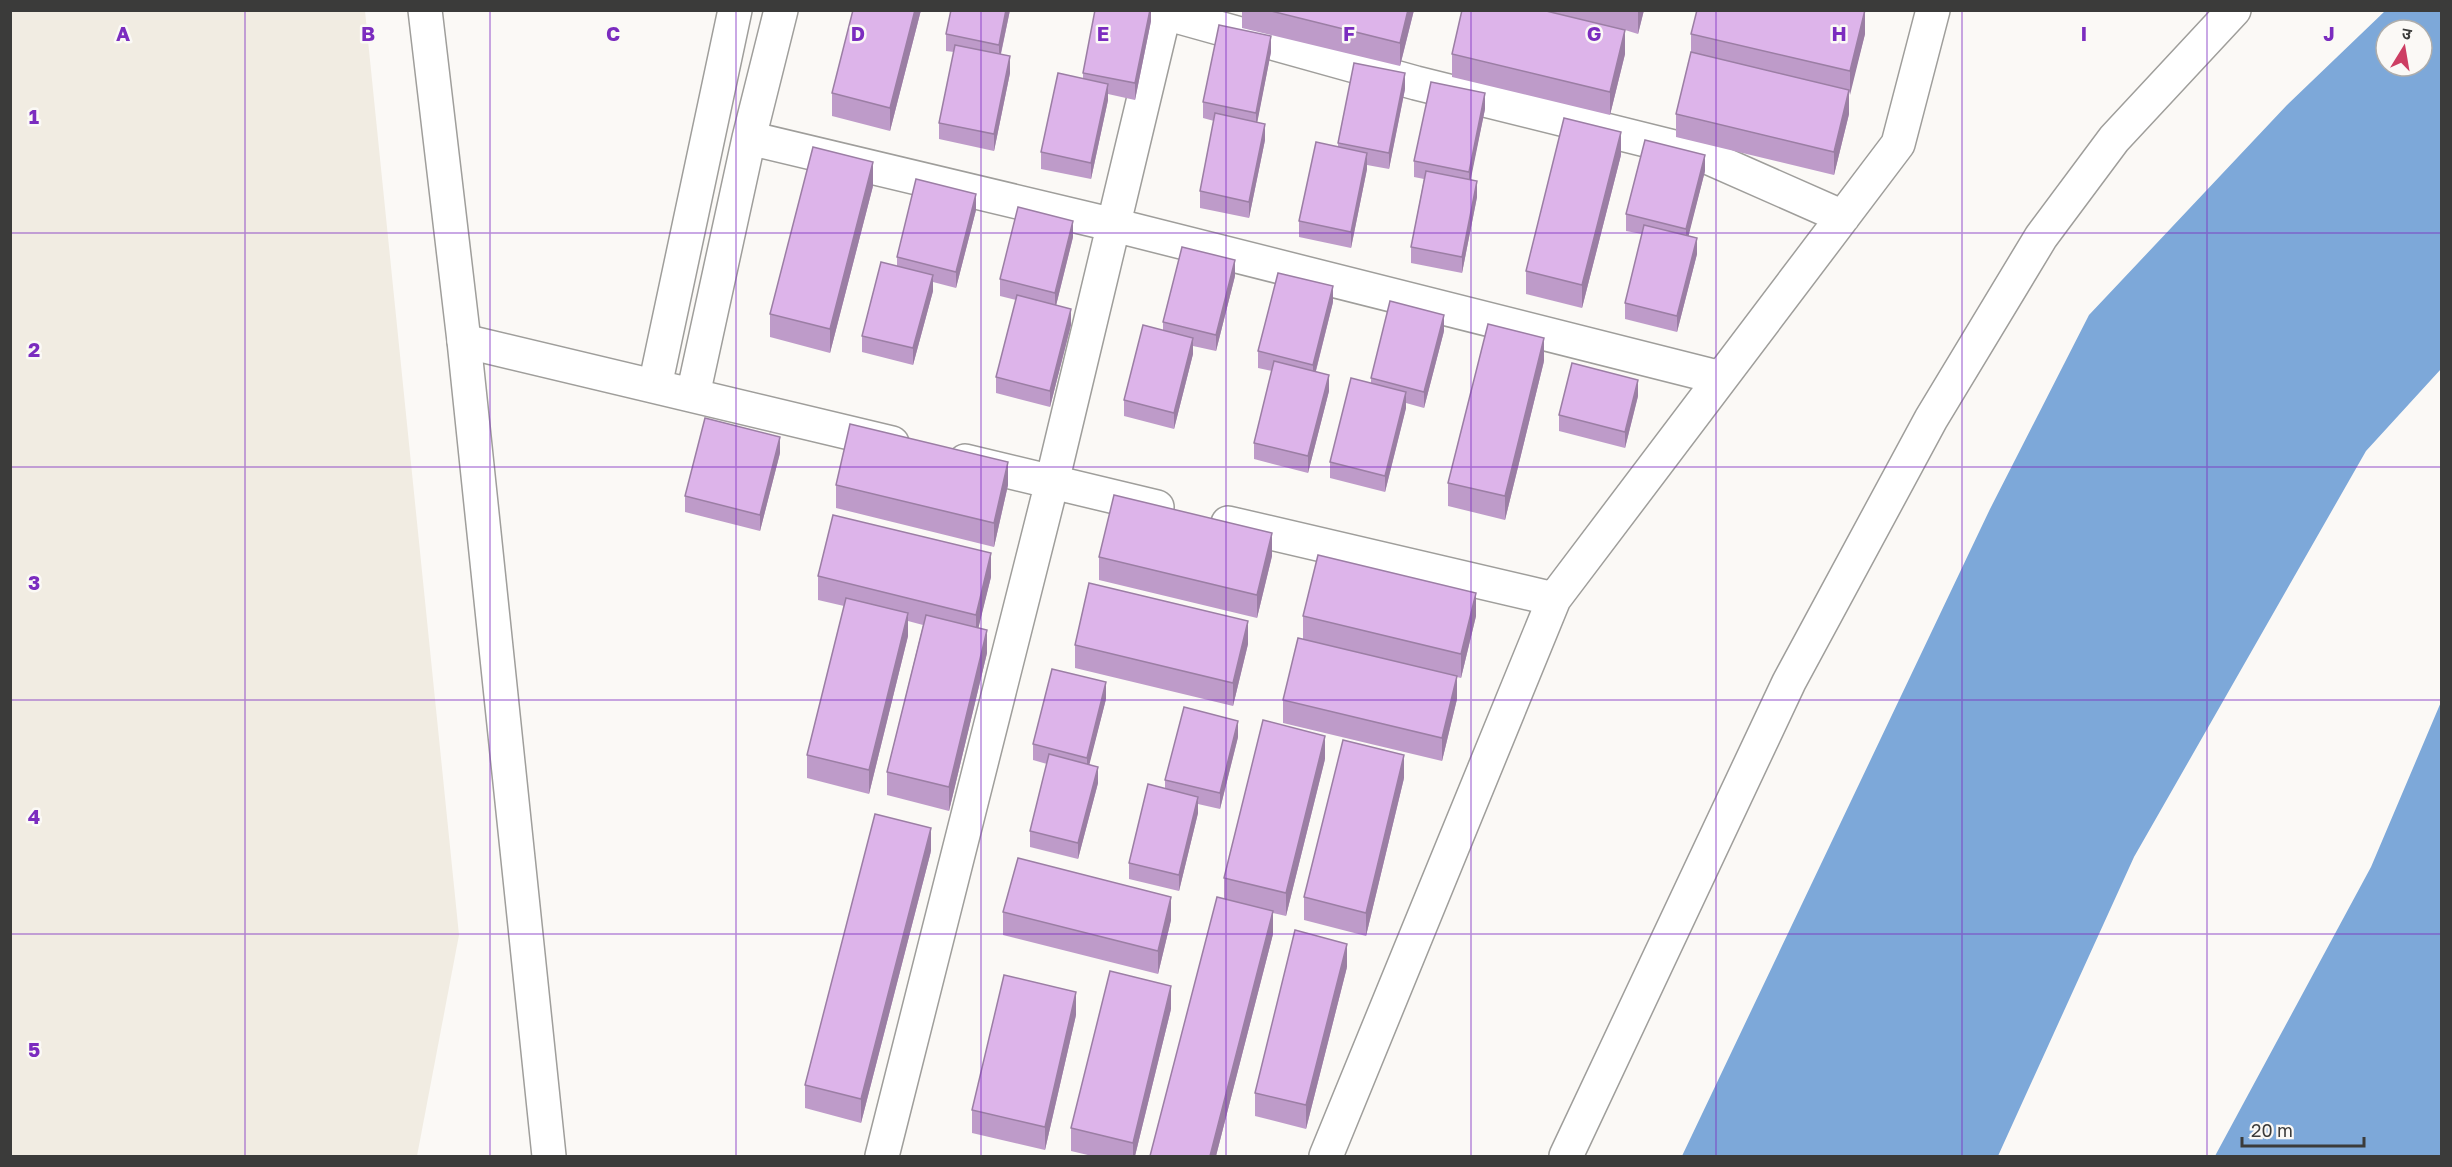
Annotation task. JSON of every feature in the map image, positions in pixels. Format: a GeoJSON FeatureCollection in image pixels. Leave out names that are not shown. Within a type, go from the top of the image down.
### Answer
{"type":"FeatureCollection","features":[{"type":"Feature","properties":{"kind":"street"},"geometry":{"type":"LineString","coordinates":[[425,10],[464,341],[549,1156]]}},
{"type":"Feature","properties":{"kind":"street"},"geometry":{"type":"LineString","coordinates":[[655,386],[735,10]]}},
{"type":"Feature","properties":{"kind":"street"},"geometry":{"type":"LineString","coordinates":[[693,396],[749,138],[781,10]]}},
{"type":"Feature","properties":{"kind":"street"},"geometry":{"type":"LineString","coordinates":[[1326,1156],[1554,599],[1898,144],[1933,10]]}},
{"type":"Feature","properties":{"kind":"street"},"geometry":{"type":"LineString","coordinates":[[1566,1156],[1789,682],[1931,419],[2041,237],[2114,139],[2234,10]]}},
{"type":"Feature","properties":{"kind":"street"},"geometry":{"type":"LineString","coordinates":[[882,1156],[1052,482],[1165,12],[1416,83],[1698,153],[1843,217]]}},
{"type":"Feature","properties":{"kind":"street"},"geometry":{"type":"LineString","coordinates":[[749,138],[1114,225],[1721,378]]}},
{"type":"Feature","properties":{"kind":"street"},"geometry":{"type":"LineString","coordinates":[[464,341],[1554,599]]}},
{"type":"Feature","properties":{"kind":"shaded area"},"geometry":{"type":"Polygon","coordinates":[[[10,11],[365,11],[459,935],[417,1156],[11,1156],[10,11]]]}},
{"type":"Feature","properties":{"kind":"water"},"geometry":{"type":"Polygon","coordinates":[[[2385,11],[2441,11],[2441,369],[2366,451],[2134,857],[1998,1156],[1682,1156],[1990,509],[2089,315],[2287,105],[2374,22],[2374,78],[2434,78],[2434,18],[2378,18],[2385,11]]]}},
{"type":"Feature","properties":{"kind":"water"},"geometry":{"type":"Polygon","coordinates":[[[2441,702],[2441,1156],[2215,1156],[2371,867],[2441,702]]]}},
{"type":"Feature","properties":{"kind":"building"},"geometry":{"type":"Polygon","coordinates":[[[853,10],[915,10],[890,108],[832,93],[853,10]]]}},
{"type":"Feature","properties":{"kind":"building"},"geometry":{"type":"Polygon","coordinates":[[[951,10],[1006,10],[999,45],[946,34],[951,10]]]}},
{"type":"Feature","properties":{"kind":"building"},"geometry":{"type":"Polygon","coordinates":[[[1095,10],[1150,10],[1135,83],[1083,73],[1095,10]]]}},
{"type":"Feature","properties":{"kind":"building"},"geometry":{"type":"Polygon","coordinates":[[[1267,10],[1408,10],[1400,43],[1267,10]]]}},
{"type":"Feature","properties":{"kind":"building"},"geometry":{"type":"Polygon","coordinates":[[[1462,10],[1542,10],[1625,30],[1610,92],[1452,54],[1462,10]]]}},
{"type":"Feature","properties":{"kind":"building"},"geometry":{"type":"Polygon","coordinates":[[[1697,10],[1865,10],[1850,71],[1691,34],[1697,10]]]}},
{"type":"Feature","properties":{"kind":"building"},"geometry":{"type":"Polygon","coordinates":[[[1219,25],[1271,36],[1256,113],[1203,102],[1219,25]]]}},
{"type":"Feature","properties":{"kind":"building"},"geometry":{"type":"Polygon","coordinates":[[[955,45],[1010,56],[994,134],[939,123],[955,45]]]}},
{"type":"Feature","properties":{"kind":"building"},"geometry":{"type":"Polygon","coordinates":[[[1691,52],[1849,90],[1834,152],[1676,114],[1691,52]]]}},
{"type":"Feature","properties":{"kind":"building"},"geometry":{"type":"Polygon","coordinates":[[[1354,63],[1405,73],[1389,153],[1338,143],[1354,63]]]}},
{"type":"Feature","properties":{"kind":"building"},"geometry":{"type":"Polygon","coordinates":[[[1058,73],[1108,84],[1091,163],[1041,152],[1058,73]]]}},
{"type":"Feature","properties":{"kind":"building"},"geometry":{"type":"Polygon","coordinates":[[[1431,82],[1485,93],[1469,172],[1414,161],[1431,82]]]}},
{"type":"Feature","properties":{"kind":"building"},"geometry":{"type":"Polygon","coordinates":[[[1215,113],[1265,124],[1249,202],[1200,191],[1215,113]]]}},
{"type":"Feature","properties":{"kind":"building"},"geometry":{"type":"Polygon","coordinates":[[[1564,118],[1621,132],[1582,285],[1526,271],[1564,118]]]}},
{"type":"Feature","properties":{"kind":"building"},"geometry":{"type":"Polygon","coordinates":[[[1645,140],[1705,155],[1686,229],[1626,214],[1645,140]]]}},
{"type":"Feature","properties":{"kind":"building"},"geometry":{"type":"Polygon","coordinates":[[[1316,142],[1367,153],[1351,232],[1299,221],[1316,142]]]}},
{"type":"Feature","properties":{"kind":"building"},"geometry":{"type":"Polygon","coordinates":[[[813,147],[873,162],[830,329],[770,314],[813,147]]]}},
{"type":"Feature","properties":{"kind":"building"},"geometry":{"type":"Polygon","coordinates":[[[1426,171],[1477,181],[1462,257],[1411,247],[1426,171]]]}},
{"type":"Feature","properties":{"kind":"building"},"geometry":{"type":"Polygon","coordinates":[[[916,179],[976,194],[956,272],[897,257],[916,179]]]}},
{"type":"Feature","properties":{"kind":"building"},"geometry":{"type":"Polygon","coordinates":[[[1018,207],[1073,221],[1055,293],[1000,279],[1018,207]]]}},
{"type":"Feature","properties":{"kind":"building"},"geometry":{"type":"Polygon","coordinates":[[[1644,225],[1697,238],[1677,316],[1625,303],[1644,225]]]}},
{"type":"Feature","properties":{"kind":"building"},"geometry":{"type":"Polygon","coordinates":[[[1182,247],[1235,260],[1216,335],[1163,322],[1182,247]]]}},
{"type":"Feature","properties":{"kind":"building"},"geometry":{"type":"Polygon","coordinates":[[[881,262],[933,275],[913,348],[862,336],[881,262]]]}},
{"type":"Feature","properties":{"kind":"building"},"geometry":{"type":"Polygon","coordinates":[[[1278,273],[1333,286],[1313,365],[1258,351],[1278,273]]]}},
{"type":"Feature","properties":{"kind":"building"},"geometry":{"type":"Polygon","coordinates":[[[1017,295],[1071,309],[1050,391],[996,377],[1017,295]]]}},
{"type":"Feature","properties":{"kind":"building"},"geometry":{"type":"Polygon","coordinates":[[[1390,301],[1444,315],[1424,392],[1371,378],[1390,301]]]}},
{"type":"Feature","properties":{"kind":"building"},"geometry":{"type":"Polygon","coordinates":[[[1488,324],[1544,338],[1505,496],[1448,483],[1488,324]]]}},
{"type":"Feature","properties":{"kind":"building"},"geometry":{"type":"Polygon","coordinates":[[[1143,325],[1193,338],[1174,413],[1124,400],[1143,325]]]}},
{"type":"Feature","properties":{"kind":"building"},"geometry":{"type":"Polygon","coordinates":[[[1274,361],[1329,375],[1308,456],[1254,443],[1274,361]]]}},
{"type":"Feature","properties":{"kind":"building"},"geometry":{"type":"Polygon","coordinates":[[[1572,363],[1638,380],[1625,432],[1559,415],[1572,363]]]}},
{"type":"Feature","properties":{"kind":"building"},"geometry":{"type":"Polygon","coordinates":[[[1351,378],[1406,392],[1385,476],[1330,462],[1351,378]]]}},
{"type":"Feature","properties":{"kind":"building"},"geometry":{"type":"Polygon","coordinates":[[[705,418],[780,437],[760,515],[685,496],[705,418]]]}},
{"type":"Feature","properties":{"kind":"building"},"geometry":{"type":"Polygon","coordinates":[[[850,424],[1008,462],[994,523],[836,485],[850,424]]]}},
{"type":"Feature","properties":{"kind":"building"},"geometry":{"type":"Polygon","coordinates":[[[1114,495],[1272,533],[1257,595],[1099,557],[1114,495]]]}},
{"type":"Feature","properties":{"kind":"building"},"geometry":{"type":"Polygon","coordinates":[[[833,515],[991,553],[976,615],[818,576],[833,515]]]}},
{"type":"Feature","properties":{"kind":"building"},"geometry":{"type":"Polygon","coordinates":[[[1318,555],[1476,593],[1461,654],[1303,616],[1318,555]]]}},
{"type":"Feature","properties":{"kind":"building"},"geometry":{"type":"Polygon","coordinates":[[[1089,583],[1248,621],[1233,683],[1075,645],[1089,583]]]}},
{"type":"Feature","properties":{"kind":"building"},"geometry":{"type":"Polygon","coordinates":[[[846,598],[908,613],[869,770],[807,755],[846,598]]]}},
{"type":"Feature","properties":{"kind":"building"},"geometry":{"type":"Polygon","coordinates":[[[926,615],[987,630],[949,787],[887,772],[926,615]]]}},
{"type":"Feature","properties":{"kind":"building"},"geometry":{"type":"Polygon","coordinates":[[[1298,638],[1457,676],[1442,738],[1283,700],[1298,638]]]}},
{"type":"Feature","properties":{"kind":"building"},"geometry":{"type":"Polygon","coordinates":[[[1052,669],[1106,682],[1087,758],[1033,744],[1052,669]]]}},
{"type":"Feature","properties":{"kind":"building"},"geometry":{"type":"Polygon","coordinates":[[[1184,707],[1238,721],[1220,793],[1165,780],[1184,707]]]}},
{"type":"Feature","properties":{"kind":"building"},"geometry":{"type":"Polygon","coordinates":[[[1263,720],[1325,736],[1286,893],[1224,878],[1263,720]]]}},
{"type":"Feature","properties":{"kind":"building"},"geometry":{"type":"Polygon","coordinates":[[[1343,740],[1404,755],[1366,913],[1304,897],[1343,740]]]}},
{"type":"Feature","properties":{"kind":"building"},"geometry":{"type":"Polygon","coordinates":[[[1049,754],[1098,767],[1078,843],[1030,831],[1049,754]]]}},
{"type":"Feature","properties":{"kind":"building"},"geometry":{"type":"Polygon","coordinates":[[[1148,784],[1198,797],[1179,875],[1129,863],[1148,784]]]}},
{"type":"Feature","properties":{"kind":"building"},"geometry":{"type":"Polygon","coordinates":[[[875,814],[931,828],[861,1099],[805,1085],[875,814]]]}},
{"type":"Feature","properties":{"kind":"building"},"geometry":{"type":"Polygon","coordinates":[[[1018,858],[1171,897],[1158,951],[1003,912],[1018,858]]]}},
{"type":"Feature","properties":{"kind":"building"},"geometry":{"type":"Polygon","coordinates":[[[1217,897],[1273,911],[1210,1156],[1150,1156],[1217,897]]]}},
{"type":"Feature","properties":{"kind":"building"},"geometry":{"type":"Polygon","coordinates":[[[1295,930],[1347,944],[1306,1105],[1255,1093],[1295,930]]]}},
{"type":"Feature","properties":{"kind":"building"},"geometry":{"type":"Polygon","coordinates":[[[1110,971],[1171,986],[1133,1143],[1071,1128],[1110,971]]]}},
{"type":"Feature","properties":{"kind":"building"},"geometry":{"type":"Polygon","coordinates":[[[1004,975],[1076,992],[1045,1127],[972,1110],[1004,975]]]}}]}
